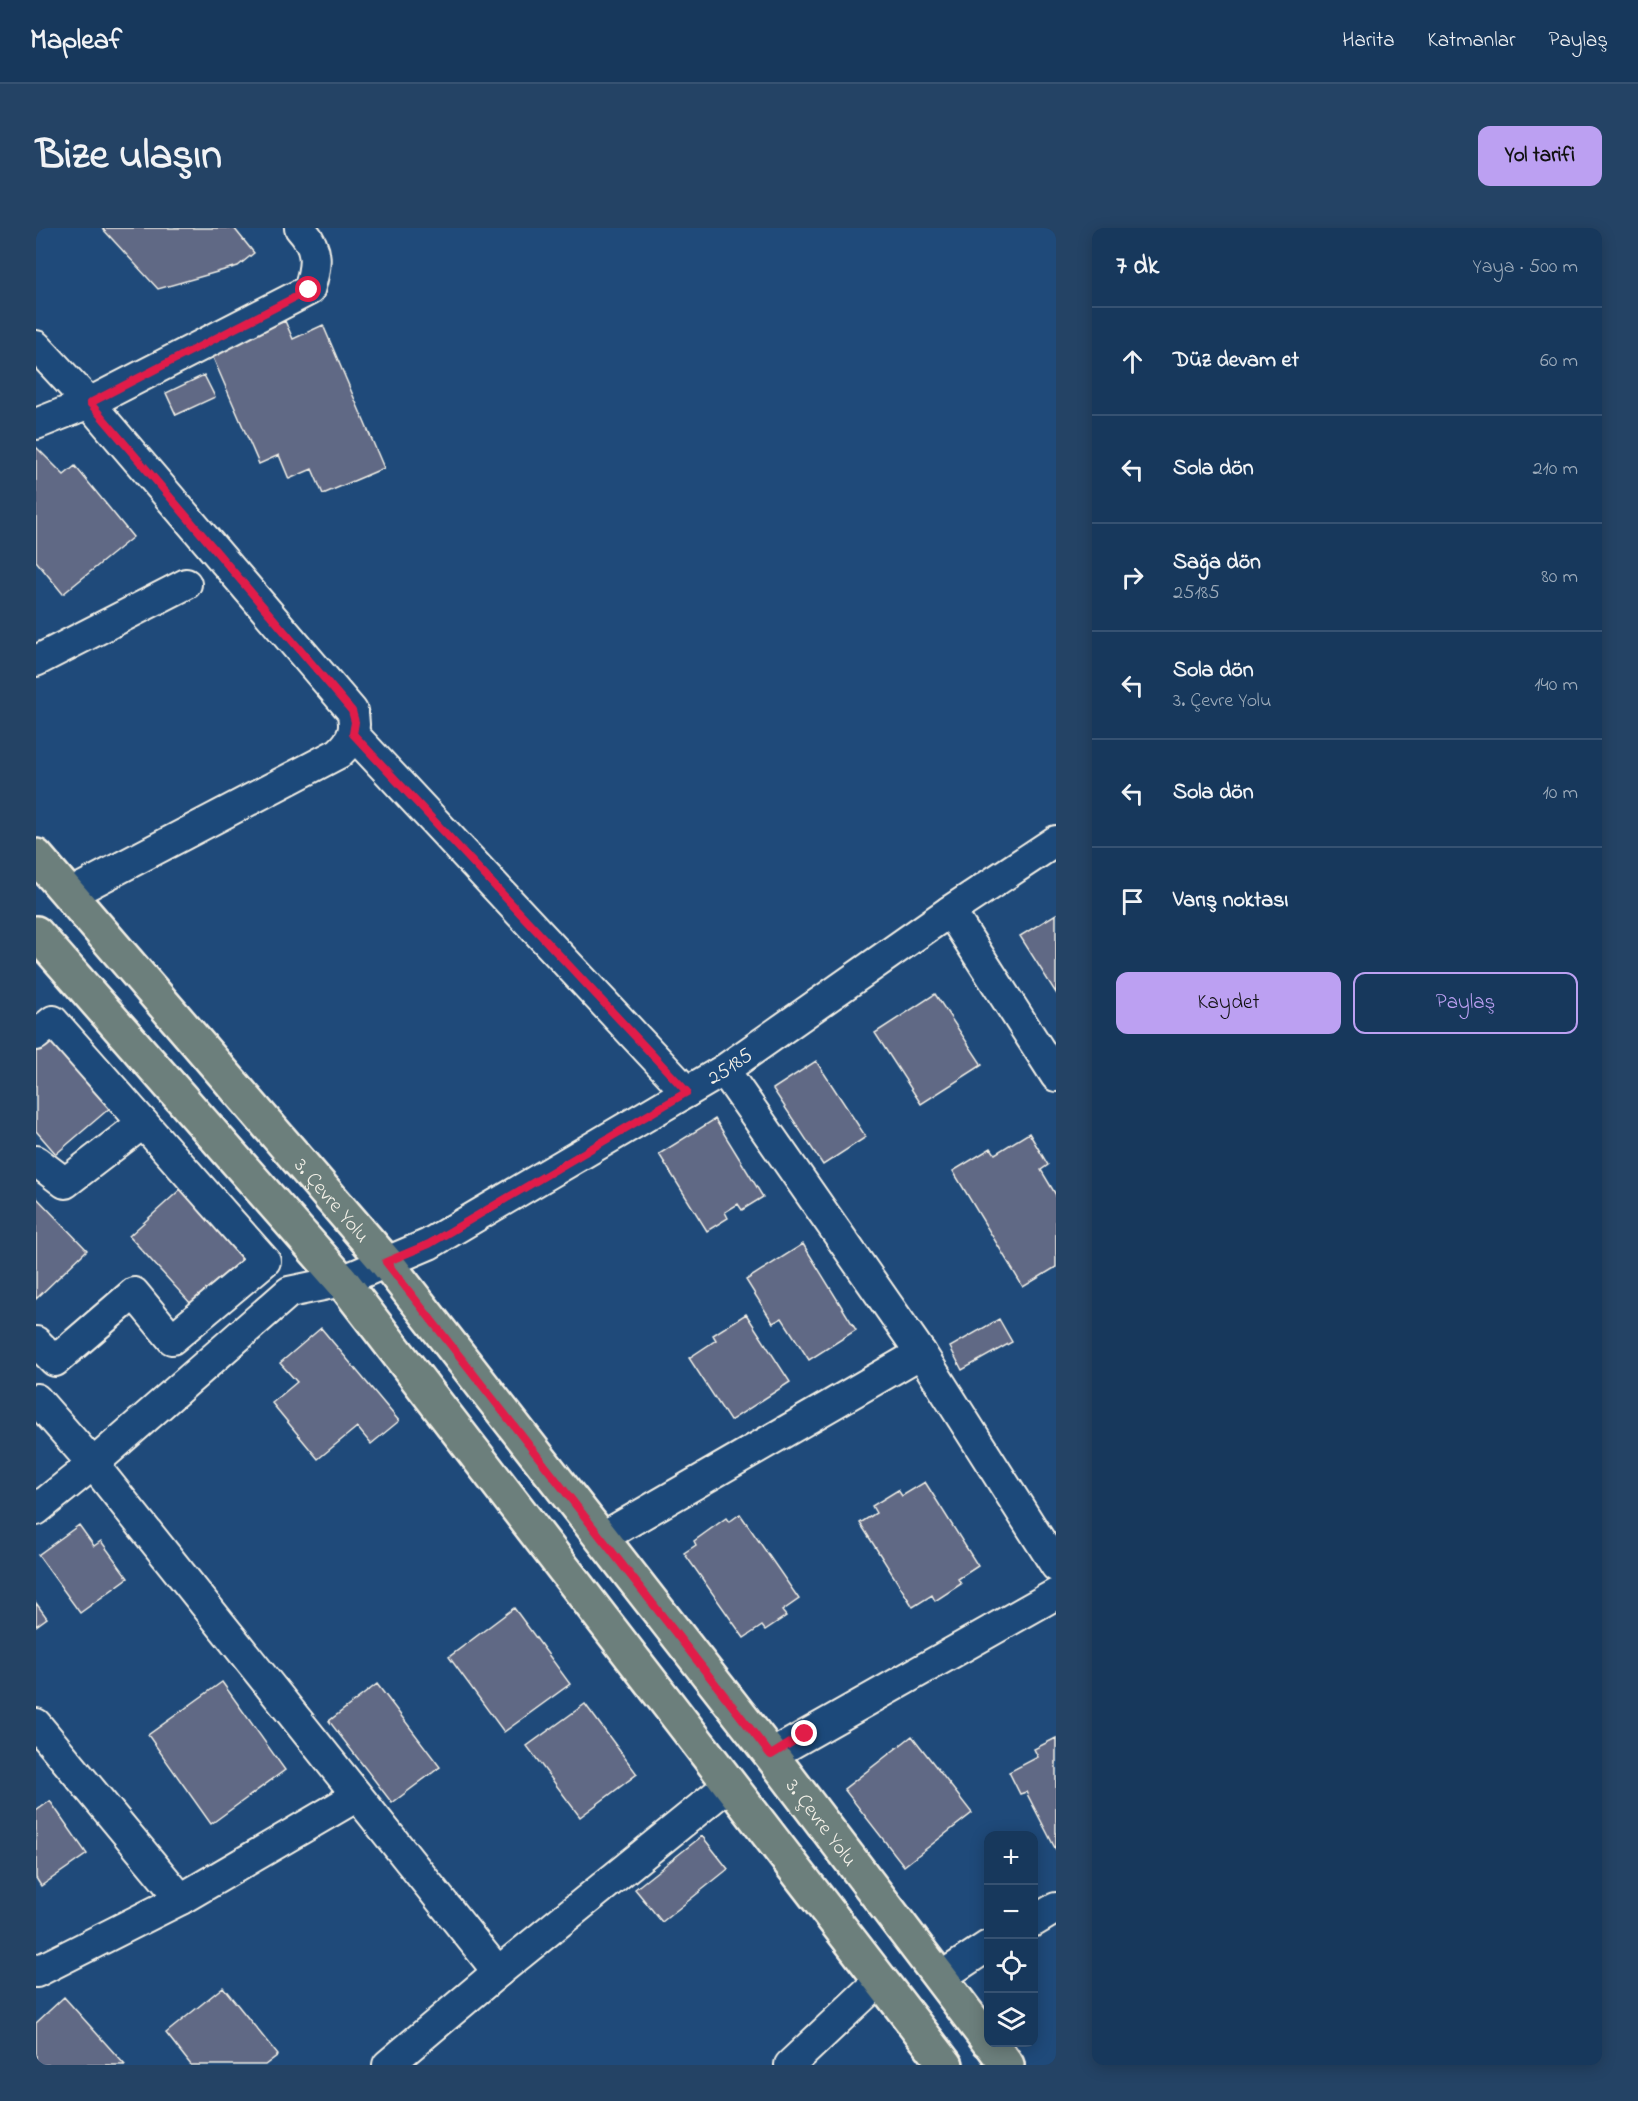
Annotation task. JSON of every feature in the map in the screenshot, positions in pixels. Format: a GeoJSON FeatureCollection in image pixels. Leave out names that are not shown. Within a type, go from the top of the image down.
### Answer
{"type":"FeatureCollection","features":[{"type":"Feature","properties":{"kind":"main road","name":"3. Çevre Yolu"},"geometry":{"type":"LineString","coordinates":[[36,856],[386,1262],[771,1755],[984,2035]]}},
{"type":"Feature","properties":{"kind":"main road"},"geometry":{"type":"LineString","coordinates":[[36,933],[342,1281],[946,2065]]}},
{"type":"Feature","properties":{"kind":"main road","name":"3. Çevre Yolu"},"geometry":{"type":"LineString","coordinates":[[993,2047],[1007,2065]]}},
{"type":"Feature","properties":{"kind":"street"},"geometry":{"type":"LineString","coordinates":[[36,424],[90,403],[309,290],[315,270],[315,256],[311,240],[300,228]]}},
{"type":"Feature","properties":{"kind":"street"},"geometry":{"type":"LineString","coordinates":[[36,346],[90,403],[352,711],[355,722],[348,745],[339,753],[70,894]]}},
{"type":"Feature","properties":{"kind":"street"},"geometry":{"type":"LineString","coordinates":[[36,660],[186,584]]}},
{"type":"Feature","properties":{"kind":"street"},"geometry":{"type":"LineString","coordinates":[[353,734],[687,1092]]}},
{"type":"Feature","properties":{"kind":"street","name":"25185"},"geometry":{"type":"LineString","coordinates":[[36,1510],[93,1464],[289,1292],[342,1281],[429,1244],[724,1070],[950,910],[1056,841]]}},
{"type":"Feature","properties":{"kind":"street"},"geometry":{"type":"LineString","coordinates":[[950,910],[1056,1076]]}},
{"type":"Feature","properties":{"kind":"street"},"geometry":{"type":"LineString","coordinates":[[36,1035],[53,1021],[265,1261],[172,1339],[134,1293],[55,1361],[36,1342]]}},
{"type":"Feature","properties":{"kind":"street"},"geometry":{"type":"LineString","coordinates":[[724,1070],[921,1353],[1056,1566]]}},
{"type":"Feature","properties":{"kind":"street"},"geometry":{"type":"LineString","coordinates":[[36,1161],[65,1183],[143,1123]]}},
{"type":"Feature","properties":{"kind":"street"},"geometry":{"type":"LineString","coordinates":[[601,1538],[921,1353]]}},
{"type":"Feature","properties":{"kind":"street"},"geometry":{"type":"LineString","coordinates":[[36,1399],[93,1464],[498,1972]]}},
{"type":"Feature","properties":{"kind":"street"},"geometry":{"type":"LineString","coordinates":[[771,1755],[1056,1594]]}},
{"type":"Feature","properties":{"kind":"street"},"geometry":{"type":"LineString","coordinates":[[36,1724],[180,1899]]}},
{"type":"Feature","properties":{"kind":"street"},"geometry":{"type":"LineString","coordinates":[[388,2065],[498,1972],[730,1784]]}},
{"type":"Feature","properties":{"kind":"street"},"geometry":{"type":"LineString","coordinates":[[36,1972],[180,1899],[357,1796]]}},
{"type":"Feature","properties":{"kind":"street"},"geometry":{"type":"LineString","coordinates":[[1038,1919],[1056,1908]]}},
{"type":"Feature","properties":{"kind":"street"},"geometry":{"type":"LineString","coordinates":[[941,1977],[984,1949]]}},
{"type":"Feature","properties":{"kind":"street"},"geometry":{"type":"LineString","coordinates":[[790,2065],[881,1979]]}},
{"type":"Feature","properties":{"kind":"building"},"geometry":{"type":"Polygon","coordinates":[[[102,228],[234,228],[254,253],[238,266],[158,289],[102,228]]]}},
{"type":"Feature","properties":{"kind":"building"},"geometry":{"type":"Polygon","coordinates":[[[285,321],[293,339],[323,325],[384,468],[323,494],[312,469],[289,479],[279,455],[259,464],[211,353],[285,321]]]}},
{"type":"Feature","properties":{"kind":"building"},"geometry":{"type":"Polygon","coordinates":[[[204,375],[215,397],[176,415],[166,393],[204,375]]]}},
{"type":"Feature","properties":{"kind":"building"},"geometry":{"type":"Polygon","coordinates":[[[36,447],[64,475],[75,466],[133,537],[63,594],[36,561],[36,447]]]}},
{"type":"Feature","properties":{"kind":"building"},"geometry":{"type":"Polygon","coordinates":[[[1056,914],[1056,993],[1020,936],[1056,914]]]}},
{"type":"Feature","properties":{"kind":"building"},"geometry":{"type":"Polygon","coordinates":[[[935,994],[982,1065],[921,1104],[875,1033],[935,994]]]}},
{"type":"Feature","properties":{"kind":"building"},"geometry":{"type":"Polygon","coordinates":[[[54,1027],[118,1101],[56,1154],[36,1131],[36,1042],[54,1027]]]}},
{"type":"Feature","properties":{"kind":"building"},"geometry":{"type":"Polygon","coordinates":[[[816,1061],[866,1137],[823,1165],[773,1089],[816,1061]]]}},
{"type":"Feature","properties":{"kind":"building"},"geometry":{"type":"Polygon","coordinates":[[[715,1119],[763,1197],[742,1210],[738,1204],[725,1212],[728,1218],[707,1231],[659,1154],[715,1119]]]}},
{"type":"Feature","properties":{"kind":"building"},"geometry":{"type":"Polygon","coordinates":[[[1029,1133],[1048,1165],[1041,1170],[1056,1195],[1056,1267],[1023,1287],[953,1171],[991,1148],[995,1154],[1029,1133]]]}},
{"type":"Feature","properties":{"kind":"building"},"geometry":{"type":"Polygon","coordinates":[[[184,1186],[247,1255],[192,1305],[129,1236],[184,1186]]]}},
{"type":"Feature","properties":{"kind":"building"},"geometry":{"type":"Polygon","coordinates":[[[36,1197],[87,1250],[36,1299],[36,1197]]]}},
{"type":"Feature","properties":{"kind":"building"},"geometry":{"type":"Polygon","coordinates":[[[803,1244],[856,1330],[809,1360],[782,1318],[773,1323],[746,1280],[803,1244]]]}},
{"type":"Feature","properties":{"kind":"building"},"geometry":{"type":"Polygon","coordinates":[[[746,1314],[790,1382],[730,1421],[689,1358],[716,1340],[713,1335],[746,1314]]]}},
{"type":"Feature","properties":{"kind":"building"},"geometry":{"type":"Polygon","coordinates":[[[999,1319],[1012,1342],[962,1370],[950,1347],[999,1319]]]}},
{"type":"Feature","properties":{"kind":"building"},"geometry":{"type":"Polygon","coordinates":[[[321,1328],[399,1421],[371,1444],[357,1427],[318,1459],[272,1403],[297,1382],[280,1363],[321,1328]]]}},
{"type":"Feature","properties":{"kind":"building"},"geometry":{"type":"Polygon","coordinates":[[[925,1482],[978,1566],[958,1579],[961,1584],[935,1601],[932,1595],[913,1607],[860,1523],[876,1513],[872,1506],[898,1490],[902,1496],[925,1482]]]}},
{"type":"Feature","properties":{"kind":"building"},"geometry":{"type":"Polygon","coordinates":[[[740,1514],[799,1599],[782,1611],[786,1616],[765,1630],[762,1626],[744,1638],[684,1553],[696,1545],[694,1541],[726,1518],[729,1522],[740,1514]]]}},
{"type":"Feature","properties":{"kind":"building"},"geometry":{"type":"Polygon","coordinates":[[[79,1525],[94,1546],[101,1541],[128,1578],[80,1613],[38,1555],[79,1525]]]}},
{"type":"Feature","properties":{"kind":"building"},"geometry":{"type":"Polygon","coordinates":[[[36,1603],[47,1618],[36,1626],[36,1603]]]}},
{"type":"Feature","properties":{"kind":"building"},"geometry":{"type":"Polygon","coordinates":[[[514,1608],[570,1684],[504,1732],[449,1657],[514,1608]]]}},
{"type":"Feature","properties":{"kind":"building"},"geometry":{"type":"Polygon","coordinates":[[[222,1682],[285,1770],[211,1824],[148,1735],[222,1682]]]}},
{"type":"Feature","properties":{"kind":"building"},"geometry":{"type":"Polygon","coordinates":[[[377,1684],[440,1767],[392,1803],[329,1721],[377,1684]]]}},
{"type":"Feature","properties":{"kind":"building"},"geometry":{"type":"Polygon","coordinates":[[[585,1704],[637,1774],[580,1817],[527,1746],[585,1704]]]}},
{"type":"Feature","properties":{"kind":"building"},"geometry":{"type":"Polygon","coordinates":[[[912,1736],[972,1813],[904,1866],[844,1789],[912,1736]]]}},
{"type":"Feature","properties":{"kind":"building"},"geometry":{"type":"Polygon","coordinates":[[[1056,1738],[1056,1850],[1026,1792],[1020,1794],[1009,1772],[1038,1757],[1034,1749],[1056,1738]]]}},
{"type":"Feature","properties":{"kind":"building"},"geometry":{"type":"Polygon","coordinates":[[[50,1801],[87,1854],[41,1886],[36,1878],[36,1811],[50,1801]]]}},
{"type":"Feature","properties":{"kind":"building"},"geometry":{"type":"Polygon","coordinates":[[[702,1836],[728,1869],[662,1922],[635,1889],[702,1836]]]}},
{"type":"Feature","properties":{"kind":"building"},"geometry":{"type":"Polygon","coordinates":[[[223,1987],[278,2055],[265,2065],[191,2065],[166,2033],[223,1987]]]}},
{"type":"Feature","properties":{"kind":"building"},"geometry":{"type":"Polygon","coordinates":[[[64,1997],[125,2065],[36,2065],[36,2023],[64,1997]]]}},
{"type":"Feature","properties":{"kind":"route"},"geometry":{"type":"LineString","coordinates":[[309,290],[90,403],[352,711],[355,722],[353,734],[687,1092],[429,1244],[386,1262],[770,1754],[805,1734]]}}]}
